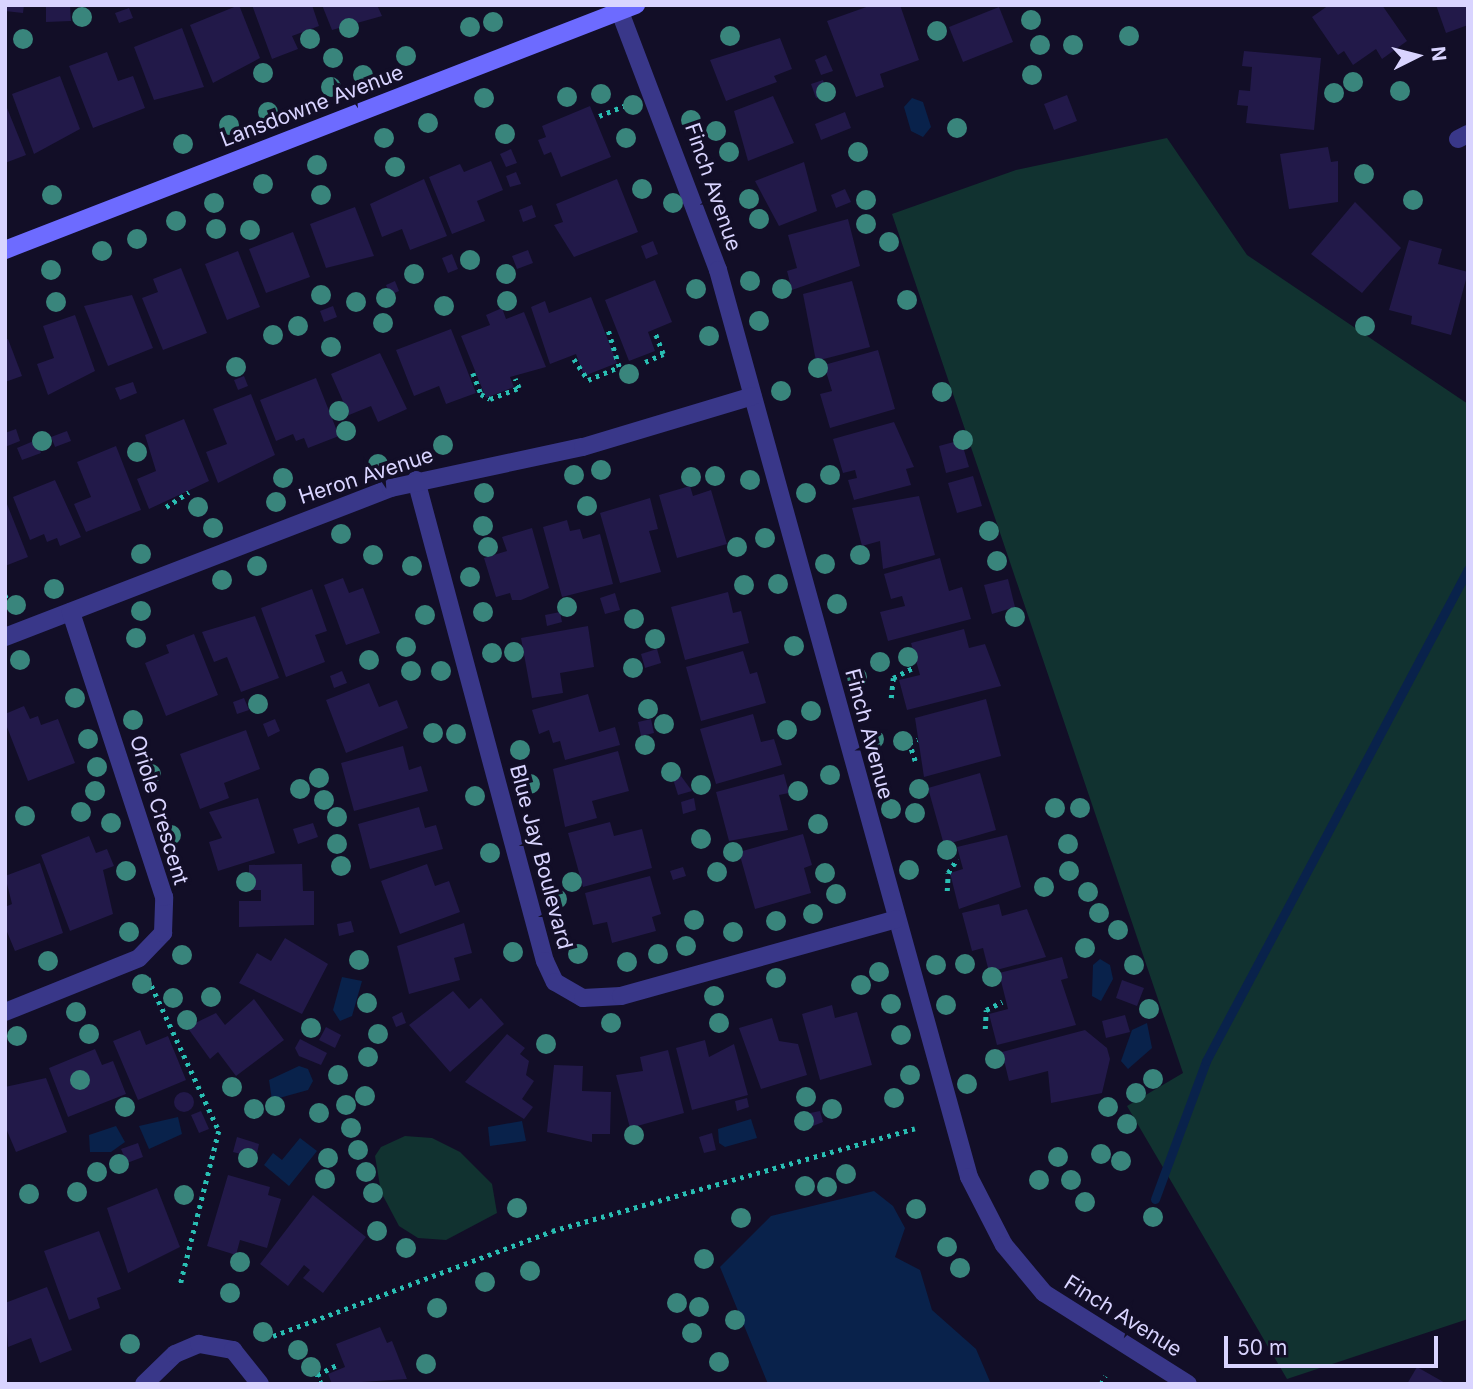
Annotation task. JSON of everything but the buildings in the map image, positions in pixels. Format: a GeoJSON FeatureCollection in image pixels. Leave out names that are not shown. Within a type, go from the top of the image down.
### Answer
{"type":"FeatureCollection","features":[{"type":"Feature","properties":{"kind":"main road","name":"Lansdowne Avenue"},"geometry":{"type":"LineString","coordinates":[[5,250],[628,8]]}},
{"type":"Feature","properties":{"kind":"street","name":"Finch Avenue"},"geometry":{"type":"LineString","coordinates":[[628,8],[699,213],[753,396],[952,1127],[990,1224],[1044,1293],[1188,1384]]}},
{"type":"Feature","properties":{"kind":"street","name":"Heron Avenue"},"geometry":{"type":"LineString","coordinates":[[5,637],[416,480],[583,447],[753,396]]}},
{"type":"Feature","properties":{"kind":"street","name":"Blue Jay Boulevard"},"geometry":{"type":"LineString","coordinates":[[416,480],[545,961],[555,982],[583,998],[621,996],[896,919]]}},
{"type":"Feature","properties":{"kind":"street","name":"Oriole Crescent"},"geometry":{"type":"LineString","coordinates":[[5,1012],[139,958],[163,933],[164,897],[71,612]]}},
{"type":"Feature","properties":{"kind":"street"},"geometry":{"type":"LineString","coordinates":[[144,1384],[175,1354],[199,1344],[233,1350],[260,1384]]}},
{"type":"Feature","properties":{"kind":"path"},"geometry":{"type":"LineString","coordinates":[[599,116],[626,105]]}},
{"type":"Feature","properties":{"kind":"path"},"geometry":{"type":"LineString","coordinates":[[574,359],[588,380],[619,367],[607,327]]}},
{"type":"Feature","properties":{"kind":"path"},"geometry":{"type":"LineString","coordinates":[[645,362],[663,354],[654,331]]}},
{"type":"Feature","properties":{"kind":"path"},"geometry":{"type":"LineString","coordinates":[[473,373],[481,394],[490,399],[519,388],[515,379]]}},
{"type":"Feature","properties":{"kind":"path"},"geometry":{"type":"LineString","coordinates":[[166,507],[189,492]]}},
{"type":"Feature","properties":{"kind":"path"},"geometry":{"type":"LineString","coordinates":[[891,698],[893,678],[913,668]]}},
{"type":"Feature","properties":{"kind":"path"},"geometry":{"type":"LineString","coordinates":[[915,761],[909,743],[917,740]]}},
{"type":"Feature","properties":{"kind":"path"},"geometry":{"type":"LineString","coordinates":[[947,891],[947,873],[957,859]]}},
{"type":"Feature","properties":{"kind":"path"},"geometry":{"type":"LineString","coordinates":[[139,958],[219,1130],[180,1286]]}},
{"type":"Feature","properties":{"kind":"path"},"geometry":{"type":"LineString","coordinates":[[985,1029],[986,1010],[1002,1002]]}},
{"type":"Feature","properties":{"kind":"path"},"geometry":{"type":"LineString","coordinates":[[273,1336],[552,1231],[915,1128]]}},
{"type":"Feature","properties":{"kind":"path"},"geometry":{"type":"LineString","coordinates":[[321,1384],[317,1375],[337,1365]]}},
{"type":"Feature","properties":{"kind":"path"},"geometry":{"type":"LineString","coordinates":[[1101,1384],[1105,1376]]}},
{"type":"Feature","properties":{"kind":"green space"},"geometry":{"type":"Polygon","coordinates":[[[1167,138],[1247,255],[1468,404],[1468,1319],[1287,1379],[1127,1106],[1183,1073],[892,214],[1016,170],[1167,138]]]}},
{"type":"Feature","properties":{"kind":"green space"},"geometry":{"type":"Polygon","coordinates":[[[405,1136],[432,1138],[460,1152],[492,1184],[497,1213],[446,1240],[418,1238],[399,1226],[381,1192],[375,1156],[381,1147],[405,1136]]]}},
{"type":"Feature","properties":{"kind":"water"},"geometry":{"type":"Polygon","coordinates":[[[912,98],[923,102],[931,127],[923,137],[911,131],[904,107],[912,98]]]}},
{"type":"Feature","properties":{"kind":"water"},"geometry":{"type":"Polygon","coordinates":[[[1100,959],[1110,965],[1113,979],[1101,1001],[1092,996],[1093,965],[1100,959]]]}},
{"type":"Feature","properties":{"kind":"water"},"geometry":{"type":"Polygon","coordinates":[[[342,977],[362,981],[352,1016],[340,1021],[333,1010],[342,977]]]}},
{"type":"Feature","properties":{"kind":"water"},"geometry":{"type":"Polygon","coordinates":[[[1147,1023],[1152,1048],[1128,1069],[1121,1061],[1132,1030],[1147,1023]]]}},
{"type":"Feature","properties":{"kind":"water"},"geometry":{"type":"Polygon","coordinates":[[[299,1066],[308,1069],[313,1081],[308,1090],[272,1100],[269,1080],[299,1066]]]}},
{"type":"Feature","properties":{"kind":"water"},"geometry":{"type":"Polygon","coordinates":[[[178,1117],[182,1134],[149,1149],[139,1126],[178,1117]]]}},
{"type":"Feature","properties":{"kind":"water"},"geometry":{"type":"Polygon","coordinates":[[[751,1119],[757,1138],[725,1147],[719,1143],[718,1129],[751,1119]]]}},
{"type":"Feature","properties":{"kind":"water"},"geometry":{"type":"Polygon","coordinates":[[[522,1121],[526,1141],[490,1146],[488,1127],[522,1121]]]}},
{"type":"Feature","properties":{"kind":"water"},"geometry":{"type":"Polygon","coordinates":[[[116,1126],[125,1142],[111,1152],[90,1152],[89,1135],[116,1126]]]}},
{"type":"Feature","properties":{"kind":"water"},"geometry":{"type":"Polygon","coordinates":[[[300,1138],[317,1151],[289,1186],[264,1165],[273,1153],[282,1160],[300,1138]]]}},
{"type":"Feature","properties":{"kind":"water"},"geometry":{"type":"Polygon","coordinates":[[[874,1191],[893,1206],[905,1228],[895,1257],[920,1270],[932,1310],[976,1349],[991,1384],[768,1384],[720,1267],[771,1216],[874,1191]]]}},
{"type":"Feature","properties":{"kind":"waterway"},"geometry":{"type":"LineString","coordinates":[[1155,1199],[1206,1061],[1468,569]]}}]}
